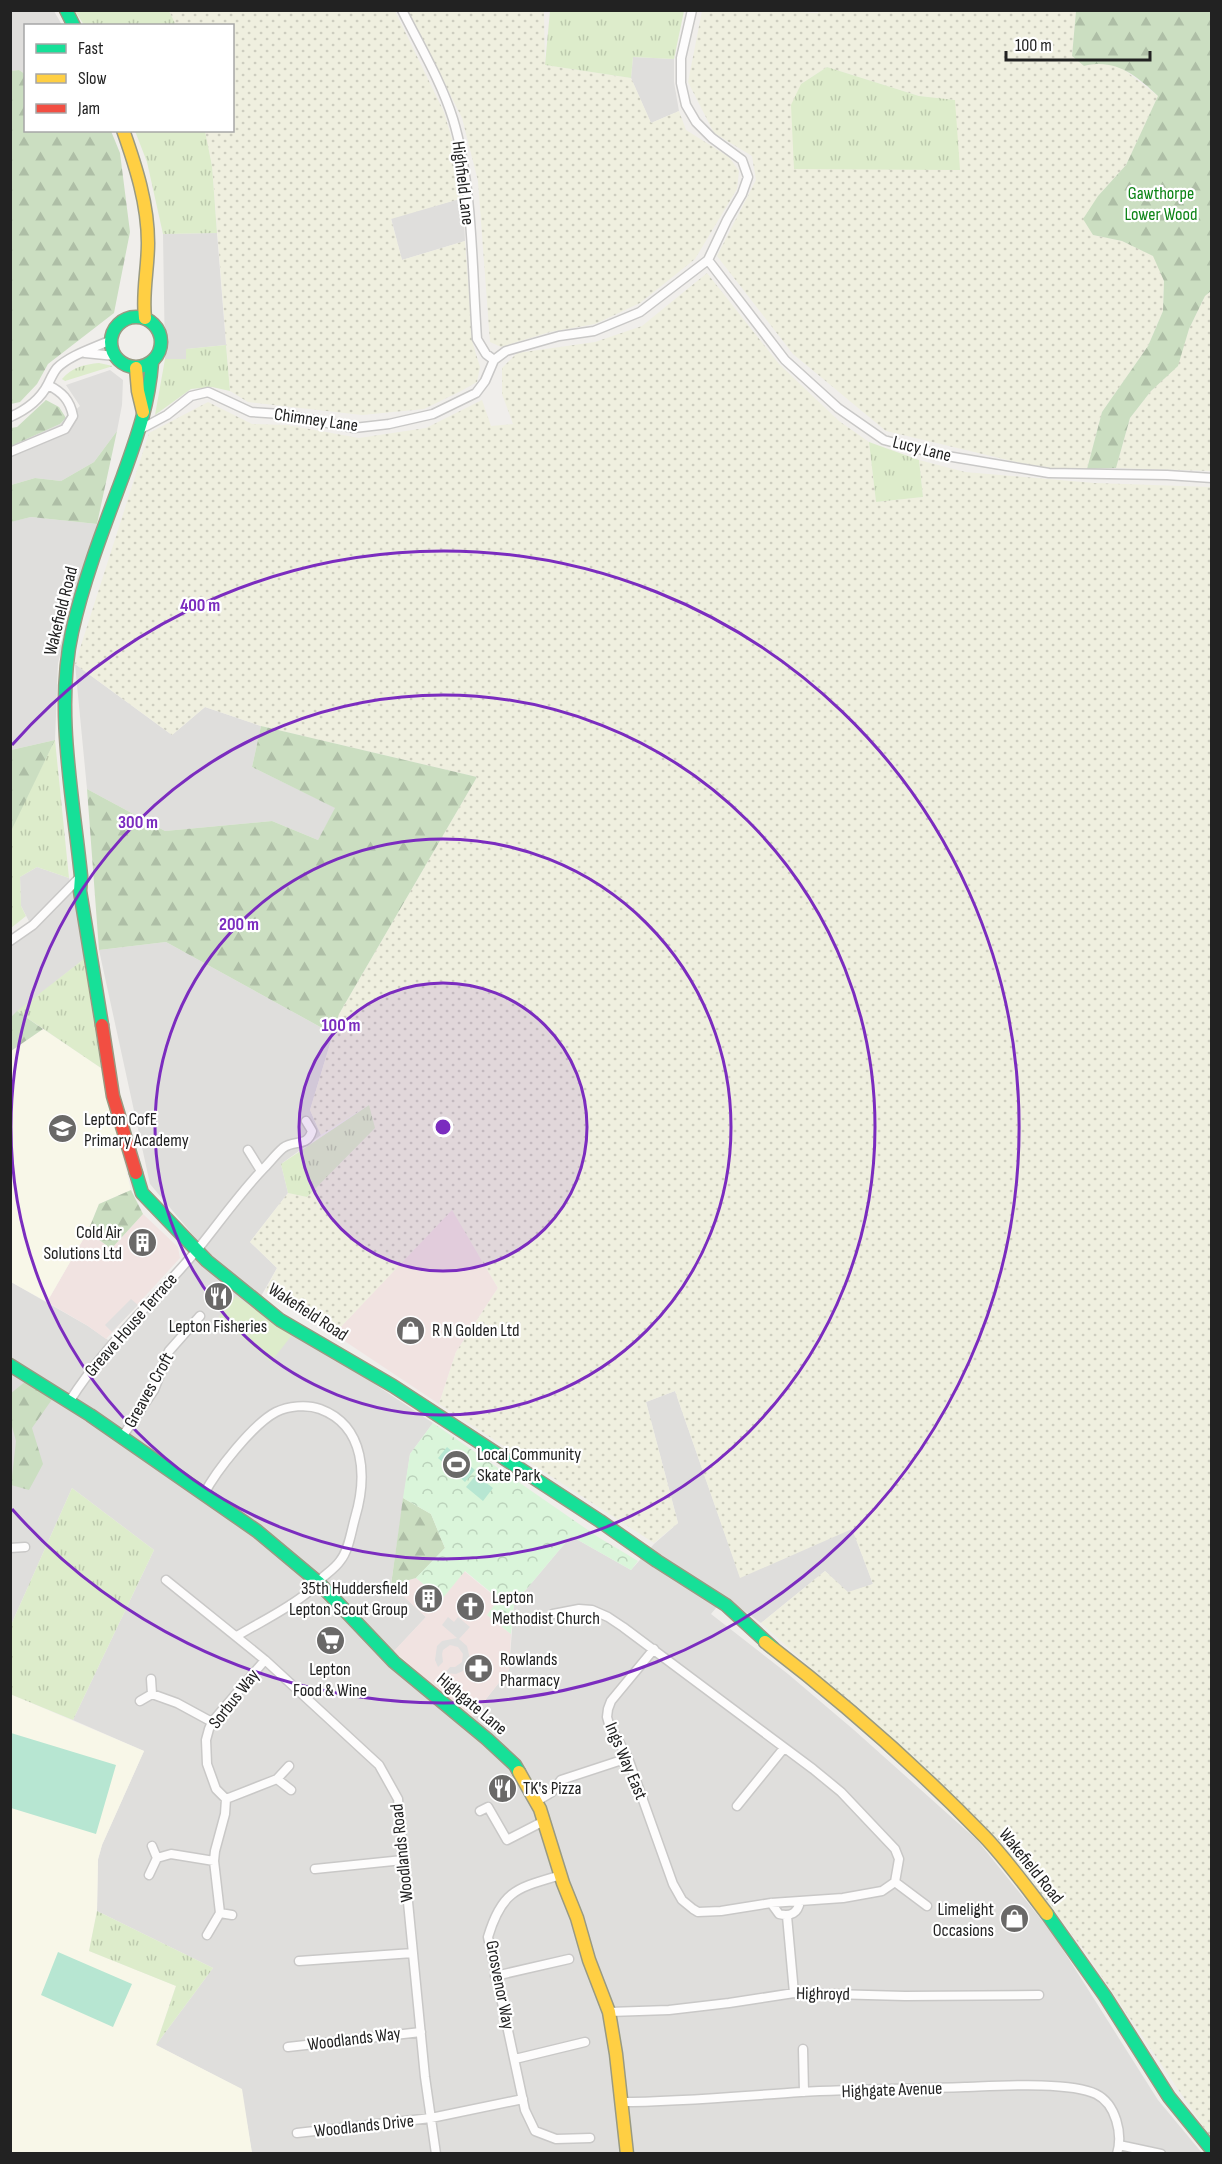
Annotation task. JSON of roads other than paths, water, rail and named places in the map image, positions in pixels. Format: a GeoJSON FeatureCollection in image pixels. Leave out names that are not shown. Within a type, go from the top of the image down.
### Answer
{"type":"FeatureCollection","features":[{"type":"Feature","properties":{"kind":"main road"},"geometry":{"type":"LineString","coordinates":[[66,10],[73,24]]}},
{"type":"Feature","properties":{"kind":"main road"},"geometry":{"type":"LineString","coordinates":[[124,132],[137,167],[144,195],[148,247],[144,278],[145,318],[125,320]]}},
{"type":"Feature","properties":{"kind":"main road"},"geometry":{"type":"LineString","coordinates":[[144,278],[125,320],[113,332],[111,340],[115,356],[123,364],[136,368],[152,362]]}},
{"type":"Feature","properties":{"kind":"main road","name":"Wakefield Road"},"geometry":{"type":"LineString","coordinates":[[145,318],[157,328],[160,334],[161,350],[152,362],[150,392],[139,430],[84,585],[65,667],[66,735],[82,874],[80,891],[113,1096],[142,1193],[196,1251],[280,1320],[393,1386],[600,1521],[657,1561],[702,1599],[816,1681],[985,1837],[1016,1873],[1106,1996],[1168,2097],[1212,2150]]}},
{"type":"Feature","properties":{"kind":"main road","name":"Wakefield Road"},"geometry":{"type":"LineString","coordinates":[[136,368],[143,412]]}},
{"type":"Feature","properties":{"kind":"main road","name":"Highgate Lane"},"geometry":{"type":"LineString","coordinates":[[10,1365],[90,1415],[257,1531],[318,1582],[394,1662],[503,1753],[522,1776],[537,1801],[561,1875],[578,1918],[589,1960],[609,2012],[627,2154]]}},
{"type":"Feature","properties":{"kind":"street","name":"Highfield Lane"},"geometry":{"type":"LineString","coordinates":[[402,10],[440,84],[457,134],[466,185],[477,339],[486,354],[494,360]]}},
{"type":"Feature","properties":{"kind":"street"},"geometry":{"type":"LineString","coordinates":[[494,360],[517,346],[594,331],[640,312],[708,260],[726,220],[742,194],[748,177],[742,160],[712,138],[696,122],[686,105],[681,83],[681,58],[692,10]]}},
{"type":"Feature","properties":{"kind":"street","name":"Lucy Lane"},"geometry":{"type":"LineString","coordinates":[[708,260],[785,360],[838,408],[884,440],[941,455],[1049,473],[1212,478]]}},
{"type":"Feature","properties":{"kind":"street"},"geometry":{"type":"LineString","coordinates":[[10,417],[24,411],[38,399],[62,364],[73,356],[111,340]]}},
{"type":"Feature","properties":{"kind":"street"},"geometry":{"type":"LineString","coordinates":[[84,353],[115,356]]}},
{"type":"Feature","properties":{"kind":"street","name":"Chimney Lane"},"geometry":{"type":"LineString","coordinates":[[139,430],[167,415],[191,396],[208,393],[251,412],[281,414],[354,428],[389,424],[433,414],[476,393],[485,381],[494,360]]}},
{"type":"Feature","properties":{"kind":"street"},"geometry":{"type":"LineString","coordinates":[[10,452],[65,429],[73,416],[71,404],[62,393],[48,385]]}},
{"type":"Feature","properties":{"kind":"street"},"geometry":{"type":"LineString","coordinates":[[10,941],[33,925],[82,874]]}},
{"type":"Feature","properties":{"kind":"street","name":"Greave House Terrace"},"geometry":{"type":"LineString","coordinates":[[69,1402],[104,1353],[196,1251],[261,1171],[284,1148],[293,1143],[305,1142],[310,1137],[312,1131],[306,1121]]}},
{"type":"Feature","properties":{"kind":"street"},"geometry":{"type":"LineString","coordinates":[[248,1150],[261,1171]]}},
{"type":"Feature","properties":{"kind":"street","name":"Greaves Croft"},"geometry":{"type":"LineString","coordinates":[[122,1437],[154,1389],[169,1352],[200,1316]]}},
{"type":"Feature","properties":{"kind":"street"},"geometry":{"type":"LineString","coordinates":[[204,1494],[224,1464],[251,1433],[278,1411],[296,1406],[314,1406],[329,1412],[346,1425],[360,1452],[358,1508],[341,1561],[307,1593],[237,1636]]}},
{"type":"Feature","properties":{"kind":"street"},"geometry":{"type":"LineString","coordinates":[[10,1548],[25,1547]]}},
{"type":"Feature","properties":{"kind":"street","name":"Woodlands Road"},"geometry":{"type":"LineString","coordinates":[[166,1580],[265,1660],[380,1766],[398,1799],[421,2032],[436,2154]]}},
{"type":"Feature","properties":{"kind":"street"},"geometry":{"type":"LineString","coordinates":[[553,1614],[579,1609],[592,1610],[608,1617],[654,1649],[841,1792],[895,1849],[899,1859],[895,1882],[927,1906]]}},
{"type":"Feature","properties":{"kind":"street","name":"Ings Way East"},"geometry":{"type":"LineString","coordinates":[[654,1649],[620,1690],[608,1709],[607,1717],[628,1758],[673,1884],[686,1904],[698,1912],[721,1911],[771,1903],[843,1898],[882,1891],[895,1882]]}},
{"type":"Feature","properties":{"kind":"street","name":"Sorbus Way"},"geometry":{"type":"LineString","coordinates":[[226,1799],[216,1789],[207,1764],[206,1740],[212,1722],[265,1660]]}},
{"type":"Feature","properties":{"kind":"street"},"geometry":{"type":"LineString","coordinates":[[151,1679],[152,1694]]}},
{"type":"Feature","properties":{"kind":"street"},"geometry":{"type":"LineString","coordinates":[[152,1694],[177,1703],[212,1722]]}},
{"type":"Feature","properties":{"kind":"street"},"geometry":{"type":"LineString","coordinates":[[140,1701],[152,1694]]}},
{"type":"Feature","properties":{"kind":"street"},"geometry":{"type":"LineString","coordinates":[[737,1806],[784,1748]]}},
{"type":"Feature","properties":{"kind":"street"},"geometry":{"type":"LineString","coordinates":[[537,1801],[552,1792],[561,1780],[628,1758]]}},
{"type":"Feature","properties":{"kind":"street"},"geometry":{"type":"LineString","coordinates":[[207,1935],[220,1913],[214,1861],[225,1814],[226,1799],[277,1779],[289,1766]]}},
{"type":"Feature","properties":{"kind":"street"},"geometry":{"type":"LineString","coordinates":[[277,1779],[291,1790]]}},
{"type":"Feature","properties":{"kind":"street"},"geometry":{"type":"LineString","coordinates":[[480,1811],[488,1807],[507,1840],[544,1821]]}},
{"type":"Feature","properties":{"kind":"street"},"geometry":{"type":"LineString","coordinates":[[149,1875],[157,1858],[152,1846]]}},
{"type":"Feature","properties":{"kind":"street"},"geometry":{"type":"LineString","coordinates":[[157,1858],[171,1854],[214,1861]]}},
{"type":"Feature","properties":{"kind":"street"},"geometry":{"type":"LineString","coordinates":[[315,1869],[404,1860]]}},
{"type":"Feature","properties":{"kind":"street","name":"Grosvenor Way"},"geometry":{"type":"LineString","coordinates":[[561,1875],[524,1886],[507,1896],[495,1914],[488,1937],[525,2110],[535,2131],[556,2139],[590,2138]]}},
{"type":"Feature","properties":{"kind":"street"},"geometry":{"type":"LineString","coordinates":[[771,1903],[779,1914],[787,1916],[794,1914],[799,1908],[800,1901]]}},
{"type":"Feature","properties":{"kind":"street"},"geometry":{"type":"LineString","coordinates":[[220,1913],[232,1915]]}},
{"type":"Feature","properties":{"kind":"street"},"geometry":{"type":"LineString","coordinates":[[787,1916],[794,1993]]}},
{"type":"Feature","properties":{"kind":"street"},"geometry":{"type":"LineString","coordinates":[[299,1961],[413,1953]]}},
{"type":"Feature","properties":{"kind":"street"},"geometry":{"type":"LineString","coordinates":[[495,1976],[569,1959]]}},
{"type":"Feature","properties":{"kind":"street","name":"Highroyd"},"geometry":{"type":"LineString","coordinates":[[609,2012],[669,2010],[794,1993],[905,1996],[1039,1995]]}},
{"type":"Feature","properties":{"kind":"street","name":"Woodlands Way"},"geometry":{"type":"LineString","coordinates":[[288,2047],[421,2032]]}},
{"type":"Feature","properties":{"kind":"street"},"geometry":{"type":"LineString","coordinates":[[515,2059],[585,2042]]}},
{"type":"Feature","properties":{"kind":"street"},"geometry":{"type":"LineString","coordinates":[[803,2049],[804,2092]]}},
{"type":"Feature","properties":{"kind":"street","name":"Highgate Avenue"},"geometry":{"type":"LineString","coordinates":[[620,2102],[804,2092],[1018,2086],[1080,2089],[1097,2094],[1108,2104],[1118,2124],[1118,2149]]}},
{"type":"Feature","properties":{"kind":"street","name":"Woodlands Drive"},"geometry":{"type":"LineString","coordinates":[[297,2133],[431,2118],[523,2099]]}},
{"type":"Feature","properties":{"kind":"street"},"geometry":{"type":"LineString","coordinates":[[1118,2149],[1161,2154]]}},
{"type":"Feature","properties":{"kind":"place","name":"Lepton CofE Primary Academy"},"geometry":{"type":"Point","coordinates":[63,1129]}},
{"type":"Feature","properties":{"kind":"place","name":"Cold Air Solutions Ltd"},"geometry":{"type":"Point","coordinates":[143,1242]}},
{"type":"Feature","properties":{"kind":"place","name":"Lepton Fisheries"},"geometry":{"type":"Point","coordinates":[218,1297]}},
{"type":"Feature","properties":{"kind":"place","name":"R N Golden Ltd"},"geometry":{"type":"Point","coordinates":[411,1330]}},
{"type":"Feature","properties":{"kind":"place","name":"Local Community Skate Park"},"geometry":{"type":"Point","coordinates":[456,1464]}},
{"type":"Feature","properties":{"kind":"place","name":"35th Huddersfield Lepton Scout Group"},"geometry":{"type":"Point","coordinates":[429,1598]}},
{"type":"Feature","properties":{"kind":"place","name":"Lepton Methodist Church"},"geometry":{"type":"Point","coordinates":[471,1607]}},
{"type":"Feature","properties":{"kind":"place","name":"Lepton Food & Wine"},"geometry":{"type":"Point","coordinates":[330,1640]}},
{"type":"Feature","properties":{"kind":"place","name":"Rowlands Pharmacy"},"geometry":{"type":"Point","coordinates":[479,1669]}},
{"type":"Feature","properties":{"kind":"place","name":"TK's Pizza"},"geometry":{"type":"Point","coordinates":[502,1788]}},
{"type":"Feature","properties":{"kind":"place","name":"Limelight Occasions"},"geometry":{"type":"Point","coordinates":[1015,1919]}},
{"type":"Feature","properties":{"kind":"park label","name":"Gawthorpe Lower Wood"},"geometry":{"type":"Point","coordinates":[1161,203]}}]}
